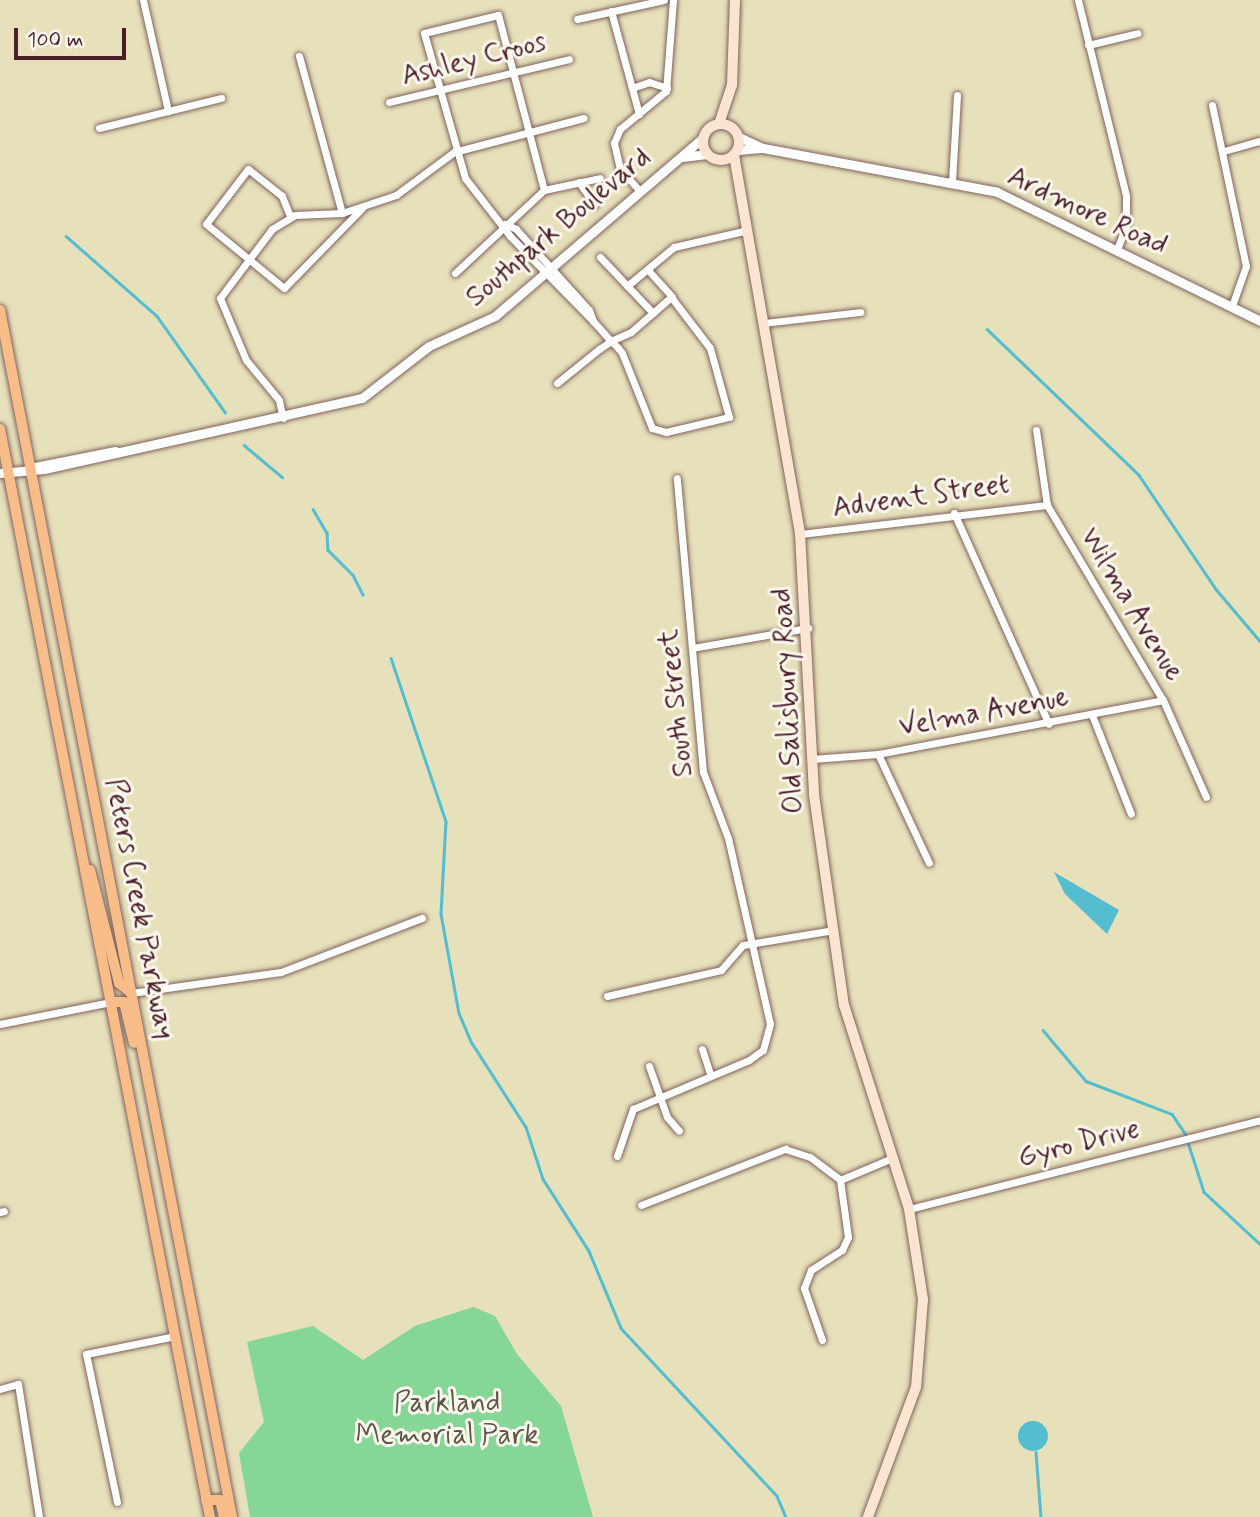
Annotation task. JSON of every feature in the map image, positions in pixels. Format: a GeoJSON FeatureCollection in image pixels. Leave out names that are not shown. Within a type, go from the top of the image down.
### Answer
{"type":"FeatureCollection","features":[{"type":"Feature","properties":{"kind":"main road","name":"Old Salisbury Road"},"geometry":{"type":"LineString","coordinates":[[735,0],[730,101],[736,133],[739,184],[800,534],[809,628],[812,760],[834,930],[852,1043],[909,1209],[923,1299],[922,1357],[868,1517]]}},
{"type":"Feature","properties":{"kind":"main road","name":"Old Salisbury Road"},"geometry":{"type":"LineString","coordinates":[[703,138],[719,124],[730,101]]}},
{"type":"Feature","properties":{"kind":"main road"},"geometry":{"type":"LineString","coordinates":[[719,124],[736,133]]}},
{"type":"Feature","properties":{"kind":"main road"},"geometry":{"type":"LineString","coordinates":[[703,138],[707,154],[722,160],[736,153]]}},
{"type":"Feature","properties":{"kind":"main road","name":"Old Salisbury Road"},"geometry":{"type":"LineString","coordinates":[[722,160],[739,184]]}},
{"type":"Feature","properties":{"kind":"main road","name":"Peters Creek Parkway"},"geometry":{"type":"LineString","coordinates":[[0,310],[232,1517]]}},
{"type":"Feature","properties":{"kind":"main road","name":"Peters Creek Parkway"},"geometry":{"type":"LineString","coordinates":[[0,429],[4,472],[84,862],[210,1517]]}},
{"type":"Feature","properties":{"kind":"main road"},"geometry":{"type":"LineString","coordinates":[[84,862],[97,887],[119,983],[131,993]]}},
{"type":"Feature","properties":{"kind":"main road"},"geometry":{"type":"LineString","coordinates":[[111,1002],[124,1002],[145,1090],[153,1098]]}},
{"type":"Feature","properties":{"kind":"main road"},"geometry":{"type":"LineString","coordinates":[[206,1500],[220,1500],[224,1517]]}},
{"type":"Feature","properties":{"kind":"street"},"geometry":{"type":"LineString","coordinates":[[143,0],[168,111]]}},
{"type":"Feature","properties":{"kind":"street"},"geometry":{"type":"LineString","coordinates":[[577,19],[664,0]]}},
{"type":"Feature","properties":{"kind":"street"},"geometry":{"type":"LineString","coordinates":[[638,189],[614,152],[616,135],[667,88],[673,0]]}},
{"type":"Feature","properties":{"kind":"street"},"geometry":{"type":"LineString","coordinates":[[1078,0],[1126,196],[1126,226],[1117,249]]}},
{"type":"Feature","properties":{"kind":"street"},"geometry":{"type":"LineString","coordinates":[[611,12],[639,114]]}},
{"type":"Feature","properties":{"kind":"street"},"geometry":{"type":"LineString","coordinates":[[544,190],[498,15],[424,33],[454,152],[465,178],[505,224],[521,249],[549,273],[611,341],[629,368],[653,429],[729,416],[710,348],[648,270]]}},
{"type":"Feature","properties":{"kind":"street"},"geometry":{"type":"LineString","coordinates":[[1088,45],[1138,33]]}},
{"type":"Feature","properties":{"kind":"street"},"geometry":{"type":"LineString","coordinates":[[299,56],[342,213]]}},
{"type":"Feature","properties":{"kind":"street","name":"Ashley Croos"},"geometry":{"type":"LineString","coordinates":[[390,102],[569,59]]}},
{"type":"Feature","properties":{"kind":"street"},"geometry":{"type":"LineString","coordinates":[[632,88],[649,82],[667,88]]}},
{"type":"Feature","properties":{"kind":"street"},"geometry":{"type":"LineString","coordinates":[[952,182],[957,95]]}},
{"type":"Feature","properties":{"kind":"street"},"geometry":{"type":"LineString","coordinates":[[99,128],[221,98]]}},
{"type":"Feature","properties":{"kind":"street"},"geometry":{"type":"LineString","coordinates":[[1212,105],[1224,151],[1246,266],[1232,306]]}},
{"type":"Feature","properties":{"kind":"street"},"geometry":{"type":"LineString","coordinates":[[283,418],[279,400],[252,372],[221,305],[224,287],[247,258],[290,216],[342,213],[363,206],[403,191],[454,152],[584,118]]}},
{"type":"Feature","properties":{"kind":"street","name":"Ardmore Road"},"geometry":{"type":"LineString","coordinates":[[736,133],[762,148],[952,182],[1030,205],[1260,321]]}},
{"type":"Feature","properties":{"kind":"street","name":"Southpark Boulevard"},"geometry":{"type":"LineString","coordinates":[[4,472],[283,418],[362,398],[415,355],[485,323],[549,273],[638,189],[703,138]]}},
{"type":"Feature","properties":{"kind":"street"},"geometry":{"type":"LineString","coordinates":[[1224,151],[1260,141]]}},
{"type":"Feature","properties":{"kind":"street","name":"Ardmore Road"},"geometry":{"type":"LineString","coordinates":[[736,153],[762,148]]}},
{"type":"Feature","properties":{"kind":"street","name":"Southpark Boulevard"},"geometry":{"type":"LineString","coordinates":[[680,157],[707,154]]}},
{"type":"Feature","properties":{"kind":"street"},"geometry":{"type":"LineString","coordinates":[[290,216],[282,196],[248,169],[206,224],[284,288],[363,206]]}},
{"type":"Feature","properties":{"kind":"street"},"geometry":{"type":"LineString","coordinates":[[455,273],[544,190],[600,178]]}},
{"type":"Feature","properties":{"kind":"street"},"geometry":{"type":"LineString","coordinates":[[579,182],[594,204]]}},
{"type":"Feature","properties":{"kind":"street"},"geometry":{"type":"LineString","coordinates":[[505,224],[528,242],[549,273]]}},
{"type":"Feature","properties":{"kind":"street"},"geometry":{"type":"LineString","coordinates":[[627,286],[674,247],[748,230]]}},
{"type":"Feature","properties":{"kind":"street"},"geometry":{"type":"LineString","coordinates":[[521,249],[528,242]]}},
{"type":"Feature","properties":{"kind":"street"},"geometry":{"type":"LineString","coordinates":[[600,257],[653,313]]}},
{"type":"Feature","properties":{"kind":"street"},"geometry":{"type":"LineString","coordinates":[[557,383],[671,297]]}},
{"type":"Feature","properties":{"kind":"street"},"geometry":{"type":"LineString","coordinates":[[764,323],[860,312]]}},
{"type":"Feature","properties":{"kind":"street","name":"Wilma Avenue"},"geometry":{"type":"LineString","coordinates":[[1036,430],[1047,505],[1163,700],[1206,797]]}},
{"type":"Feature","properties":{"kind":"street","name":"South Street"},"geometry":{"type":"LineString","coordinates":[[677,478],[706,786],[728,838],[771,1024],[768,1042],[749,1060],[710,1074]]}},
{"type":"Feature","properties":{"kind":"street","name":"Advent Street"},"geometry":{"type":"LineString","coordinates":[[800,534],[954,513],[1047,505]]}},
{"type":"Feature","properties":{"kind":"street"},"geometry":{"type":"LineString","coordinates":[[954,513],[1049,724]]}},
{"type":"Feature","properties":{"kind":"street"},"geometry":{"type":"LineString","coordinates":[[692,648],[809,628]]}},
{"type":"Feature","properties":{"kind":"street","name":"Velma Avenue"},"geometry":{"type":"LineString","coordinates":[[812,760],[878,754],[1049,724],[1163,700]]}},
{"type":"Feature","properties":{"kind":"street"},"geometry":{"type":"LineString","coordinates":[[1092,715],[1131,814]]}},
{"type":"Feature","properties":{"kind":"street"},"geometry":{"type":"LineString","coordinates":[[878,754],[929,863]]}},
{"type":"Feature","properties":{"kind":"street"},"geometry":{"type":"LineString","coordinates":[[131,993],[281,972],[422,918]]}},
{"type":"Feature","properties":{"kind":"street"},"geometry":{"type":"LineString","coordinates":[[607,996],[721,970],[752,942],[834,930]]}},
{"type":"Feature","properties":{"kind":"street"},"geometry":{"type":"LineString","coordinates":[[0,1024],[111,1002]]}},
{"type":"Feature","properties":{"kind":"street"},"geometry":{"type":"LineString","coordinates":[[617,1156],[627,1116],[658,1094],[710,1074],[702,1049]]}},
{"type":"Feature","properties":{"kind":"street"},"geometry":{"type":"LineString","coordinates":[[649,1066],[658,1094],[679,1131]]}},
{"type":"Feature","properties":{"kind":"street","name":"Gyro Drive"},"geometry":{"type":"LineString","coordinates":[[909,1209],[1260,1120]]}},
{"type":"Feature","properties":{"kind":"street"},"geometry":{"type":"LineString","coordinates":[[641,1205],[785,1149],[810,1157],[840,1180],[848,1237],[842,1250],[811,1270],[804,1288],[822,1340]]}},
{"type":"Feature","properties":{"kind":"street"},"geometry":{"type":"LineString","coordinates":[[840,1180],[892,1158]]}},
{"type":"Feature","properties":{"kind":"street"},"geometry":{"type":"LineString","coordinates":[[117,1502],[86,1354],[175,1336]]}},
{"type":"Feature","properties":{"kind":"street"},"geometry":{"type":"LineString","coordinates":[[0,1389],[18,1384],[39,1517]]}},
{"type":"Feature","properties":{"kind":"green space","name":"Parkland Memorial Park"},"geometry":{"type":"Polygon","coordinates":[[[473,1307],[495,1316],[517,1354],[561,1406],[593,1517],[250,1517],[239,1453],[264,1422],[247,1342],[313,1326],[363,1360],[415,1326],[473,1307]]]}},
{"type":"Feature","properties":{"kind":"water"},"geometry":{"type":"Polygon","coordinates":[[[1054,872],[1119,910],[1107,934],[1065,894],[1054,872]]]}},
{"type":"Feature","properties":{"kind":"water"},"geometry":{"type":"Polygon","coordinates":[[[1033,1421],[1044,1425],[1048,1436],[1044,1447],[1033,1451],[1022,1447],[1018,1436],[1022,1425],[1033,1421]]]}},
{"type":"Feature","properties":{"kind":"waterway"},"geometry":{"type":"LineString","coordinates":[[66,236],[157,316],[225,412]]}},
{"type":"Feature","properties":{"kind":"waterway"},"geometry":{"type":"LineString","coordinates":[[987,329],[1139,475],[1216,589],[1260,641]]}},
{"type":"Feature","properties":{"kind":"waterway"},"geometry":{"type":"LineString","coordinates":[[244,445],[282,477]]}},
{"type":"Feature","properties":{"kind":"waterway"},"geometry":{"type":"LineString","coordinates":[[313,509],[327,533],[328,550],[353,575],[363,595]]}},
{"type":"Feature","properties":{"kind":"waterway"},"geometry":{"type":"LineString","coordinates":[[391,658],[446,821],[441,914],[459,1013],[472,1043],[526,1127],[543,1179],[589,1251],[621,1328],[777,1496],[786,1517]]}},
{"type":"Feature","properties":{"kind":"waterway"},"geometry":{"type":"LineString","coordinates":[[1043,1030],[1086,1081],[1172,1114],[1185,1133],[1204,1192],[1260,1244]]}},
{"type":"Feature","properties":{"kind":"waterway"},"geometry":{"type":"LineString","coordinates":[[1036,1452],[1041,1517]]}}]}
